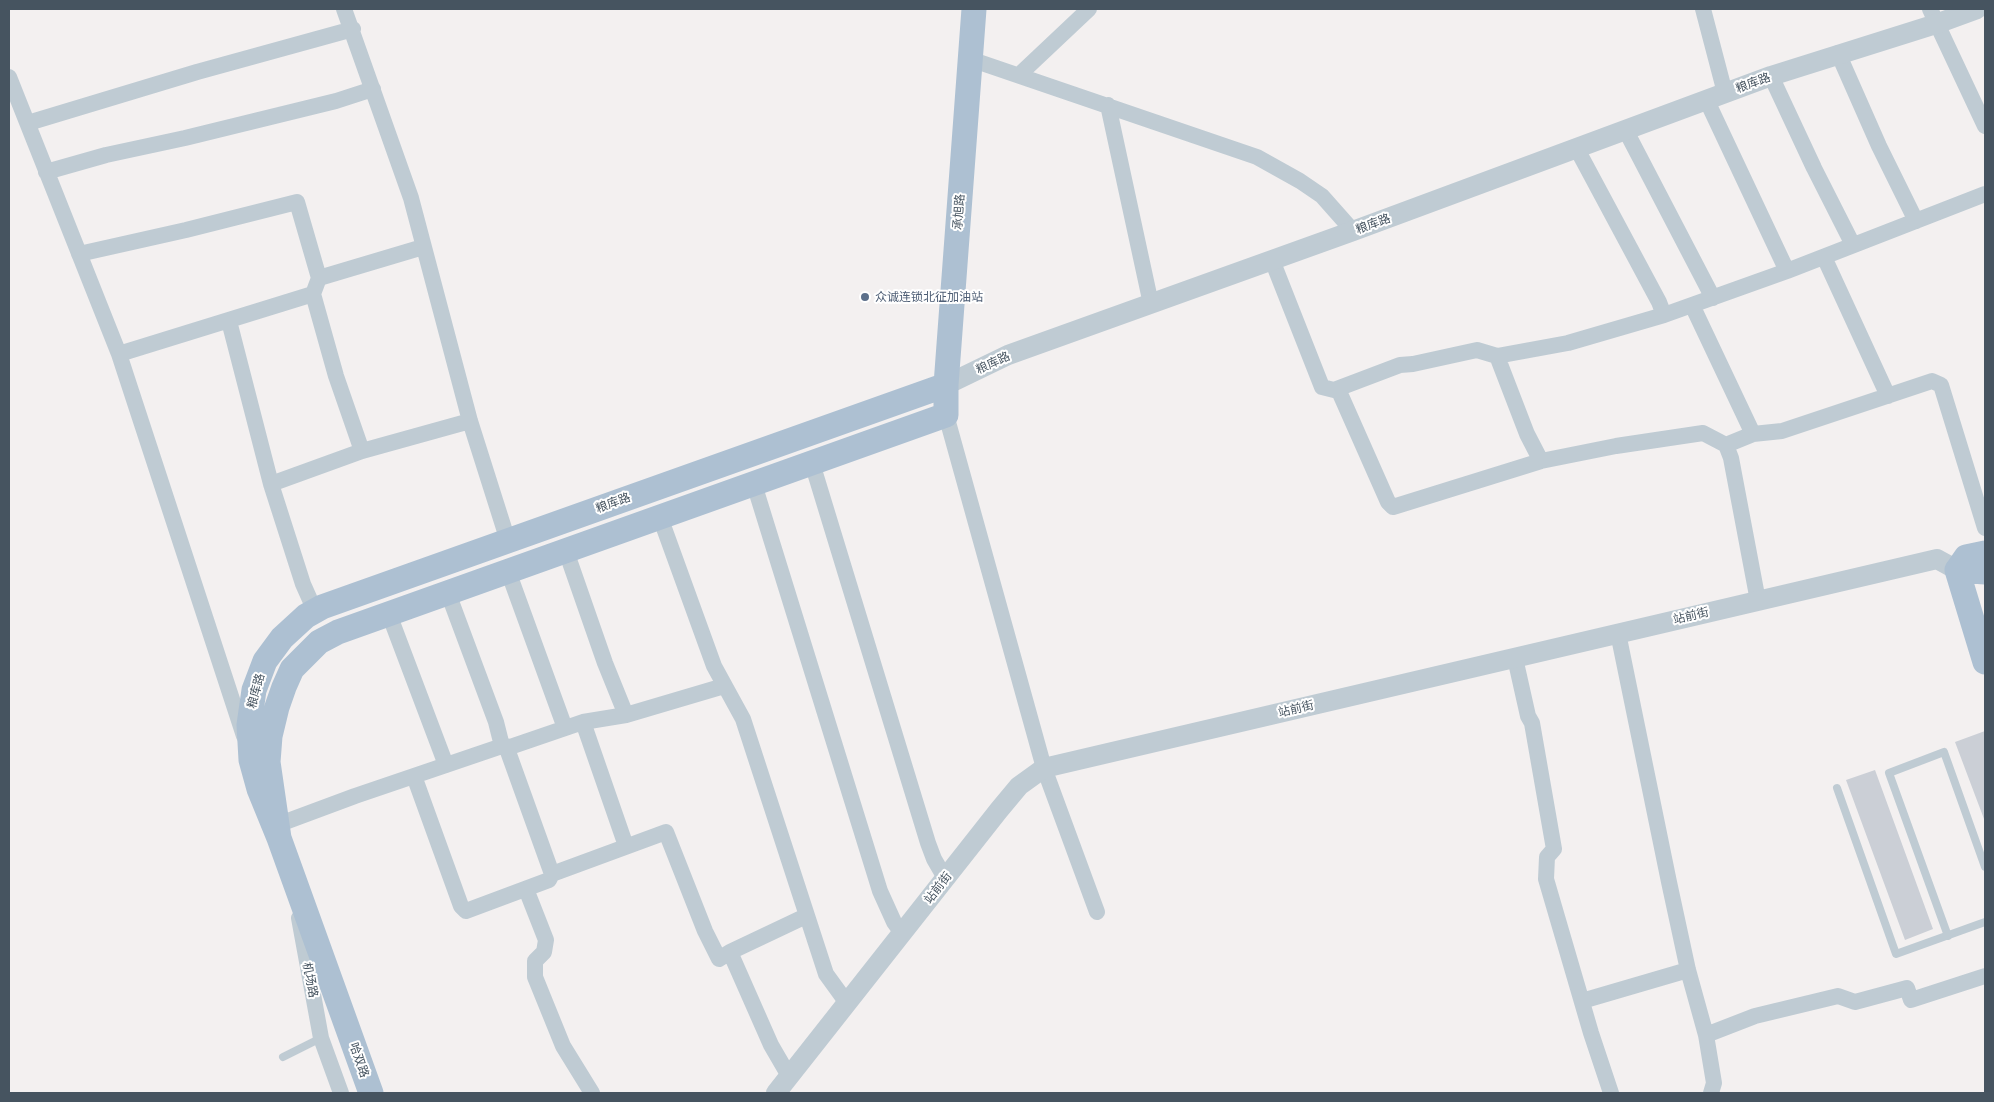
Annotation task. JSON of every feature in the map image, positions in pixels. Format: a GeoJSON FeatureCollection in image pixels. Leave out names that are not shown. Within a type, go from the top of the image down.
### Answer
{"type":"FeatureCollection","features":[{"type":"Feature","properties":{"kind":"main road","name":"承旭路"},"geometry":{"type":"LineString","coordinates":[[946,415],[946,385],[974,9]]}},
{"type":"Feature","properties":{"kind":"main road","name":"粮库路"},"geometry":{"type":"LineString","coordinates":[[278,832],[259,789],[251,760],[249,724],[254,690],[265,661],[282,638],[306,616],[331,604],[946,385]]}},
{"type":"Feature","properties":{"kind":"main road","name":"粮库路"},"geometry":{"type":"LineString","coordinates":[[278,832],[268,762],[270,736],[277,707],[292,669],[320,642],[338,632],[946,415]]}},
{"type":"Feature","properties":{"kind":"main road"},"geometry":{"type":"LineString","coordinates":[[1957,570],[1966,558],[1985,553]]}},
{"type":"Feature","properties":{"kind":"main road"},"geometry":{"type":"LineString","coordinates":[[1957,570],[1985,572]]}},
{"type":"Feature","properties":{"kind":"main road"},"geometry":{"type":"LineString","coordinates":[[1957,570],[1985,662]]}},
{"type":"Feature","properties":{"kind":"main road","name":"哈双路"},"geometry":{"type":"LineString","coordinates":[[278,832],[371,1093]]}},
{"type":"Feature","properties":{"kind":"street"},"geometry":{"type":"LineString","coordinates":[[344,9],[353,29],[411,198],[470,421],[508,541]]}},
{"type":"Feature","properties":{"kind":"street"},"geometry":{"type":"LineString","coordinates":[[1019,75],[1089,9]]}},
{"type":"Feature","properties":{"kind":"street"},"geometry":{"type":"LineString","coordinates":[[1703,9],[1725,93]]}},
{"type":"Feature","properties":{"kind":"street","name":"粮库路"},"geometry":{"type":"LineString","coordinates":[[946,385],[1008,354],[1353,231],[1838,53],[1933,16],[1977,9]]}},
{"type":"Feature","properties":{"kind":"street"},"geometry":{"type":"LineString","coordinates":[[1933,16],[1985,126]]}},
{"type":"Feature","properties":{"kind":"street"},"geometry":{"type":"LineString","coordinates":[[28,123],[197,72],[353,29]]}},
{"type":"Feature","properties":{"kind":"street"},"geometry":{"type":"LineString","coordinates":[[1838,53],[1916,221]]}},
{"type":"Feature","properties":{"kind":"street"},"geometry":{"type":"LineString","coordinates":[[970,59],[1257,157],[1300,181],[1322,196],[1353,231]]}},
{"type":"Feature","properties":{"kind":"street"},"geometry":{"type":"LineString","coordinates":[[1771,76],[1853,246]]}},
{"type":"Feature","properties":{"kind":"street"},"geometry":{"type":"LineString","coordinates":[[9,77],[119,354],[251,760]]}},
{"type":"Feature","properties":{"kind":"street"},"geometry":{"type":"LineString","coordinates":[[46,172],[106,155],[185,138],[336,101],[373,89]]}},
{"type":"Feature","properties":{"kind":"street"},"geometry":{"type":"LineString","coordinates":[[1706,101],[1787,271]]}},
{"type":"Feature","properties":{"kind":"street"},"geometry":{"type":"LineString","coordinates":[[1108,105],[1151,304]]}},
{"type":"Feature","properties":{"kind":"street"},"geometry":{"type":"LineString","coordinates":[[1626,131],[1713,298]]}},
{"type":"Feature","properties":{"kind":"street"},"geometry":{"type":"LineString","coordinates":[[1577,149],[1659,302],[1664,315]]}},
{"type":"Feature","properties":{"kind":"street"},"geometry":{"type":"LineString","coordinates":[[1272,260],[1322,387],[1334,390],[1400,365],[1413,364],[1477,350],[1497,356],[1568,342],[1664,315],[1787,271],[1985,194]]}},
{"type":"Feature","properties":{"kind":"street"},"geometry":{"type":"LineString","coordinates":[[79,254],[297,202],[320,278],[313,294],[336,376],[362,451]]}},
{"type":"Feature","properties":{"kind":"street"},"geometry":{"type":"LineString","coordinates":[[320,278],[423,247]]}},
{"type":"Feature","properties":{"kind":"street"},"geometry":{"type":"LineString","coordinates":[[1824,257],[1888,396]]}},
{"type":"Feature","properties":{"kind":"street"},"geometry":{"type":"LineString","coordinates":[[119,354],[313,294]]}},
{"type":"Feature","properties":{"kind":"street"},"geometry":{"type":"LineString","coordinates":[[1692,305],[1753,434]]}},
{"type":"Feature","properties":{"kind":"street"},"geometry":{"type":"LineString","coordinates":[[229,321],[271,484],[303,584],[315,611]]}},
{"type":"Feature","properties":{"kind":"street"},"geometry":{"type":"LineString","coordinates":[[1497,356],[1527,434],[1541,462]]}},
{"type":"Feature","properties":{"kind":"street"},"geometry":{"type":"LineString","coordinates":[[1726,445],[1753,434],[1782,431],[1932,381],[1941,385],[1985,528]]}},
{"type":"Feature","properties":{"kind":"street"},"geometry":{"type":"LineString","coordinates":[[1338,388],[1388,502],[1393,507],[1541,462],[1616,446],[1703,433],[1726,445],[1731,458],[1758,600]]}},
{"type":"Feature","properties":{"kind":"street"},"geometry":{"type":"LineString","coordinates":[[946,415],[1044,768],[1097,912]]}},
{"type":"Feature","properties":{"kind":"street"},"geometry":{"type":"LineString","coordinates":[[271,484],[362,451],[470,421]]}},
{"type":"Feature","properties":{"kind":"street"},"geometry":{"type":"LineString","coordinates":[[812,463],[928,843],[934,859],[945,878]]}},
{"type":"Feature","properties":{"kind":"street"},"geometry":{"type":"LineString","coordinates":[[754,484],[880,891],[894,922],[902,933]]}},
{"type":"Feature","properties":{"kind":"street"},"geometry":{"type":"LineString","coordinates":[[660,517],[702,635],[724,686],[743,719],[749,735],[826,974],[847,1003]]}},
{"type":"Feature","properties":{"kind":"street"},"geometry":{"type":"LineString","coordinates":[[566,551],[605,663],[626,715]]}},
{"type":"Feature","properties":{"kind":"street","name":"站前街"},"geometry":{"type":"LineString","coordinates":[[776,1093],[1019,786],[1044,768],[1937,559],[1957,570]]}},
{"type":"Feature","properties":{"kind":"street"},"geometry":{"type":"LineString","coordinates":[[508,571],[566,728]]}},
{"type":"Feature","properties":{"kind":"street"},"geometry":{"type":"LineString","coordinates":[[448,593],[552,874]]}},
{"type":"Feature","properties":{"kind":"street"},"geometry":{"type":"LineString","coordinates":[[389,614],[446,765]]}},
{"type":"Feature","properties":{"kind":"street"},"geometry":{"type":"LineString","coordinates":[[1618,633],[1688,970],[1706,1034],[1714,1083],[1711,1093]]}},
{"type":"Feature","properties":{"kind":"street"},"geometry":{"type":"LineString","coordinates":[[1515,658],[1528,716],[1532,723],[1554,849],[1546,857],[1546,879],[1611,1093]]}},
{"type":"Feature","properties":{"kind":"street"},"geometry":{"type":"LineString","coordinates":[[278,832],[414,776],[504,746],[510,747],[583,722],[626,715],[724,686]]}},
{"type":"Feature","properties":{"kind":"street"},"geometry":{"type":"LineString","coordinates":[[583,722],[626,846]]}},
{"type":"Feature","properties":{"kind":"street"},"geometry":{"type":"LineString","coordinates":[[414,776],[461,906],[466,910],[549,880],[552,874],[666,832],[705,931],[719,959],[806,916]]}},
{"type":"Feature","properties":{"kind":"street","name":"机场路"},"geometry":{"type":"LineString","coordinates":[[288,864],[321,1038],[341,1093]]}},
{"type":"Feature","properties":{"kind":"street"},"geometry":{"type":"LineString","coordinates":[[526,889],[546,940],[544,952],[535,961],[535,977],[564,1046],[592,1093]]}},
{"type":"Feature","properties":{"kind":"street"},"geometry":{"type":"LineString","coordinates":[[730,952],[771,1045],[789,1076]]}},
{"type":"Feature","properties":{"kind":"street"},"geometry":{"type":"LineString","coordinates":[[1582,1001],[1688,970]]}},
{"type":"Feature","properties":{"kind":"street"},"geometry":{"type":"LineString","coordinates":[[1706,1034],[1755,1016],[1838,996],[1855,1002],[1907,988],[1911,1000],[1985,976]]}},
{"type":"Feature","properties":{"kind":"street"},"geometry":{"type":"LineString","coordinates":[[321,1038],[347,1027]]}},
{"type":"Feature","properties":{"kind":"lane"},"geometry":{"type":"LineString","coordinates":[[1948,936],[1890,773],[1944,752],[1985,867]]}},
{"type":"Feature","properties":{"kind":"lane"},"geometry":{"type":"LineString","coordinates":[[1837,788],[1896,954],[1985,922]]}},
{"type":"Feature","properties":{"kind":"lane"},"geometry":{"type":"LineString","coordinates":[[284,1057],[321,1038]]}},
{"type":"Feature","properties":{"kind":"building"},"geometry":{"type":"Polygon","coordinates":[[[1985,731],[1985,819],[1984,819],[1955,742],[1985,731]]]}},
{"type":"Feature","properties":{"kind":"building"},"geometry":{"type":"Polygon","coordinates":[[[1875,770],[1933,929],[1905,940],[1846,780],[1875,770]]]}},
{"type":"Feature","properties":{"kind":"place","name":"众诚连锁北征加油站"},"geometry":{"type":"Point","coordinates":[865,297]}}]}
